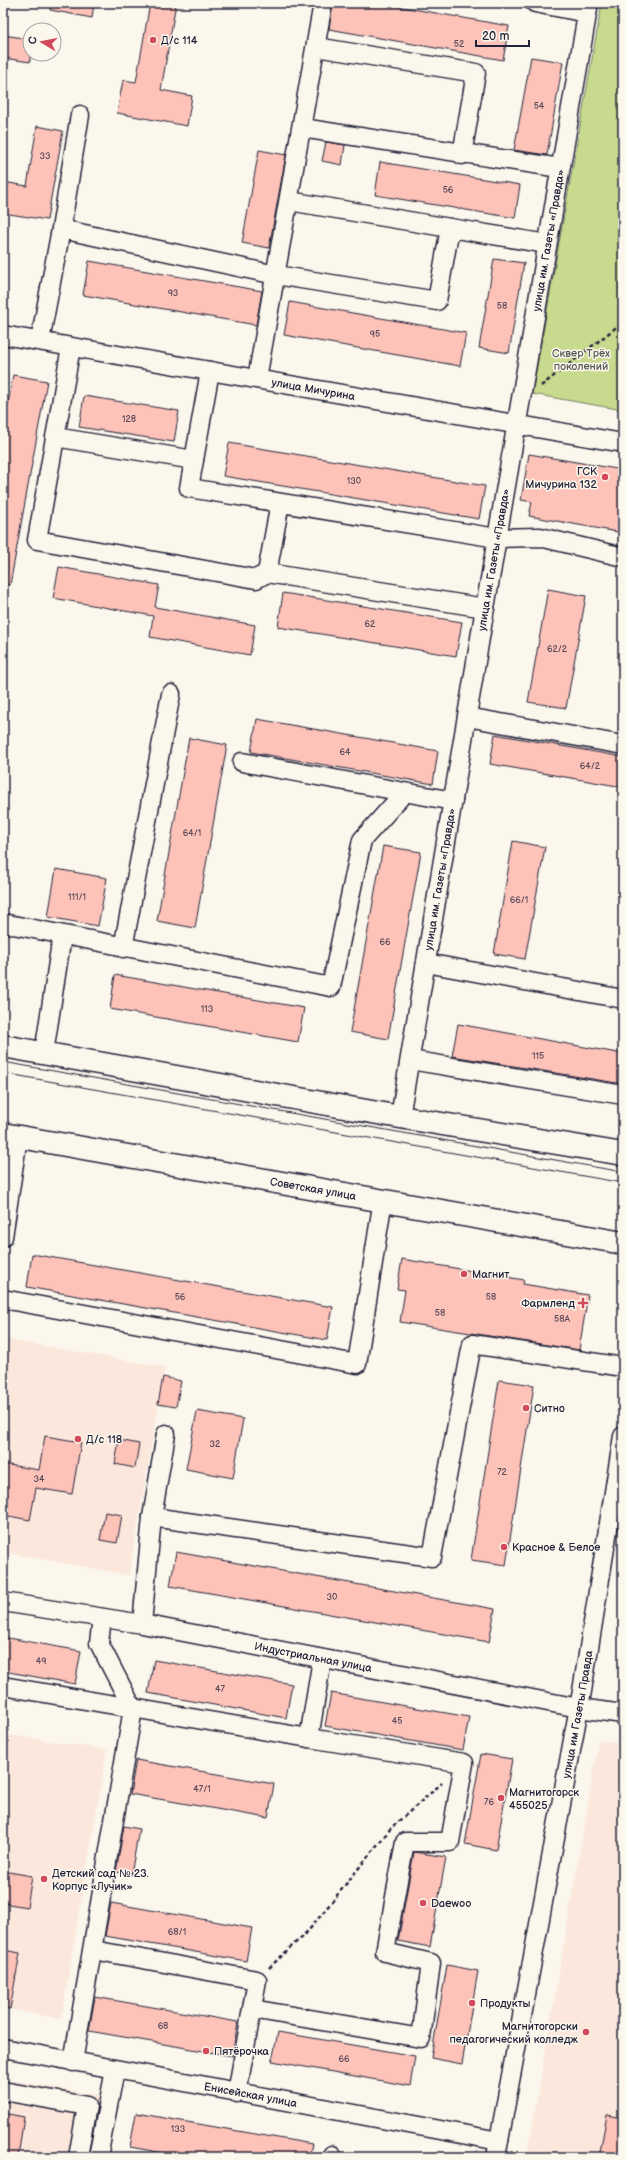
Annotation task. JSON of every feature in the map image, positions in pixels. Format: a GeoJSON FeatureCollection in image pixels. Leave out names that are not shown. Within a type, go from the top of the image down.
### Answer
{"type":"FeatureCollection","features":[{"type":"Feature","properties":{"kind":"main road"},"geometry":{"type":"LineString","coordinates":[[3,1046],[400,1117],[623,1154]]}},
{"type":"Feature","properties":{"kind":"main road","name":"Советская улица"},"geometry":{"type":"LineString","coordinates":[[11,1135],[383,1199],[623,1243]]}},
{"type":"Feature","properties":{"kind":"street"},"geometry":{"type":"LineString","coordinates":[[257,379],[324,3]]}},
{"type":"Feature","properties":{"kind":"street"},"geometry":{"type":"LineString","coordinates":[[535,3],[588,8]]}},
{"type":"Feature","properties":{"kind":"street","name":"улица им. Газеты «Правда»"},"geometry":{"type":"LineString","coordinates":[[400,1117],[452,801],[518,425],[547,244],[588,8]]}},
{"type":"Feature","properties":{"kind":"street"},"geometry":{"type":"LineString","coordinates":[[316,47],[476,73],[462,155]]}},
{"type":"Feature","properties":{"kind":"street"},"geometry":{"type":"LineString","coordinates":[[40,341],[80,115]]}},
{"type":"Feature","properties":{"kind":"street"},"geometry":{"type":"LineString","coordinates":[[302,128],[462,155],[560,168]]}},
{"type":"Feature","properties":{"kind":"street"},"geometry":{"type":"LineString","coordinates":[[289,201],[547,244]]}},
{"type":"Feature","properties":{"kind":"street"},"geometry":{"type":"LineString","coordinates":[[61,229],[276,275],[437,301],[450,228]]}},
{"type":"Feature","properties":{"kind":"street","name":"улица Мичурина"},"geometry":{"type":"LineString","coordinates":[[3,335],[623,443]]}},
{"type":"Feature","properties":{"kind":"street"},"geometry":{"type":"LineString","coordinates":[[70,347],[37,540],[256,579],[267,574],[485,608]]}},
{"type":"Feature","properties":{"kind":"street"},"geometry":{"type":"LineString","coordinates":[[210,371],[189,488],[497,538],[540,537],[623,557]]}},
{"type":"Feature","properties":{"kind":"street"},"geometry":{"type":"LineString","coordinates":[[55,437],[194,460]]}},
{"type":"Feature","properties":{"kind":"street"},"geometry":{"type":"LineString","coordinates":[[267,574],[280,503]]}},
{"type":"Feature","properties":{"kind":"street"},"geometry":{"type":"LineString","coordinates":[[123,948],[170,694]]}},
{"type":"Feature","properties":{"kind":"street"},"geometry":{"type":"LineString","coordinates":[[467,717],[623,745]]}},
{"type":"Feature","properties":{"kind":"street"},"geometry":{"type":"LineString","coordinates":[[242,762],[452,801]]}},
{"type":"Feature","properties":{"kind":"street"},"geometry":{"type":"LineString","coordinates":[[3,923],[123,948],[331,987],[362,840],[404,792]]}},
{"type":"Feature","properties":{"kind":"street"},"geometry":{"type":"LineString","coordinates":[[44,1054],[62,936]]}},
{"type":"Feature","properties":{"kind":"street"},"geometry":{"type":"LineString","coordinates":[[426,964],[623,999]]}},
{"type":"Feature","properties":{"kind":"street"},"geometry":{"type":"LineString","coordinates":[[410,1060],[623,1095]]}},
{"type":"Feature","properties":{"kind":"street"},"geometry":{"type":"LineString","coordinates":[[3,1233],[11,1135]]}},
{"type":"Feature","properties":{"kind":"street"},"geometry":{"type":"LineString","coordinates":[[3,1299],[357,1364],[383,1199]]}},
{"type":"Feature","properties":{"kind":"street"},"geometry":{"type":"LineString","coordinates":[[152,1517],[432,1557],[472,1344],[623,1367]]}},
{"type":"Feature","properties":{"kind":"street"},"geometry":{"type":"LineString","coordinates":[[142,1624],[152,1517],[166,1434]]}},
{"type":"Feature","properties":{"kind":"street","name":"улица им Газеты Правда"},"geometry":{"type":"LineString","coordinates":[[498,2149],[579,1708],[623,1436]]}},
{"type":"Feature","properties":{"kind":"street","name":"Индустриальная улица"},"geometry":{"type":"LineString","coordinates":[[3,1602],[142,1624],[579,1708],[623,1714]]}},
{"type":"Feature","properties":{"kind":"street"},"geometry":{"type":"LineString","coordinates":[[73,2062],[133,1709],[99,1643],[102,1618]]}},
{"type":"Feature","properties":{"kind":"street"},"geometry":{"type":"LineString","coordinates":[[309,1738],[322,1659]]}},
{"type":"Feature","properties":{"kind":"street"},"geometry":{"type":"LineString","coordinates":[[3,1686],[133,1709],[464,1763],[450,1842],[405,1842],[385,1952],[431,1963],[420,2038],[252,2009]]}},
{"type":"Feature","properties":{"kind":"street"},"geometry":{"type":"LineString","coordinates":[[93,1950],[257,1980],[237,2093]]}},
{"type":"Feature","properties":{"kind":"street","name":"Енисейская улица"},"geometry":{"type":"LineString","coordinates":[[3,2048],[237,2093],[498,2149]]}},
{"type":"Feature","properties":{"kind":"street"},"geometry":{"type":"LineString","coordinates":[[98,2157],[115,2070]]}},
{"type":"Feature","properties":{"kind":"street"},"geometry":{"type":"LineString","coordinates":[[3,2091],[87,2106],[78,2157]]}},
{"type":"Feature","properties":{"kind":"path"},"geometry":{"type":"LineString","coordinates":[[541,386],[623,322]]}},
{"type":"Feature","properties":{"kind":"path"},"geometry":{"type":"LineString","coordinates":[[257,1980],[310,1930],[391,1828],[464,1763]]}},
{"type":"Feature","properties":{"kind":"shaded area","name":"Д/с 118"},"geometry":{"type":"Polygon","coordinates":[[[3,1339],[165,1367],[129,1575],[3,1552],[3,1339]]]}},
{"type":"Feature","properties":{"kind":"shaded area","name":"Детский сад № 23. Корпус «Лучик»"},"geometry":{"type":"Polygon","coordinates":[[[3,1734],[107,1750],[61,2019],[3,2008],[3,1734]]]}},
{"type":"Feature","properties":{"kind":"shaded area","name":"Магнитогорски педагогический колледж"},"geometry":{"type":"Polygon","coordinates":[[[599,1740],[623,1744],[623,2157],[527,2157],[599,1740]]]}},
{"type":"Feature","properties":{"kind":"shaded area"},"geometry":{"type":"Polygon","coordinates":[[[3,2079],[104,2096],[93,2157],[3,2157],[3,2079]]]}},
{"type":"Feature","properties":{"kind":"green space","name":"Сквер Трёх поколений"},"geometry":{"type":"Polygon","coordinates":[[[602,3],[623,3],[623,410],[532,394],[602,3]]]}},
{"type":"Feature","properties":{"kind":"building"},"geometry":{"type":"Polygon","coordinates":[[[51,3],[94,3],[92,18],[50,10],[51,3]]]}},
{"type":"Feature","properties":{"kind":"building"},"geometry":{"type":"Polygon","coordinates":[[[150,3],[176,3],[161,90],[192,96],[187,126],[117,113],[123,80],[136,82],[150,3]]]}},
{"type":"Feature","properties":{"kind":"building"},"geometry":{"type":"Polygon","coordinates":[[[333,3],[379,3],[509,26],[503,60],[329,29],[333,3]]]}},
{"type":"Feature","properties":{"kind":"building"},"geometry":{"type":"Polygon","coordinates":[[[3,35],[22,38],[22,61],[3,58],[3,35]]]}},
{"type":"Feature","properties":{"kind":"building"},"geometry":{"type":"Polygon","coordinates":[[[531,57],[563,62],[547,155],[514,150],[531,57]]]}},
{"type":"Feature","properties":{"kind":"building"},"geometry":{"type":"Polygon","coordinates":[[[37,126],[63,131],[47,220],[3,213],[3,182],[27,186],[37,126]]]}},
{"type":"Feature","properties":{"kind":"building"},"geometry":{"type":"Polygon","coordinates":[[[326,142],[345,145],[342,165],[322,161],[326,142]]]}},
{"type":"Feature","properties":{"kind":"building"},"geometry":{"type":"Polygon","coordinates":[[[259,150],[286,155],[269,248],[242,243],[259,150]]]}},
{"type":"Feature","properties":{"kind":"building"},"geometry":{"type":"Polygon","coordinates":[[[380,162],[520,185],[515,218],[375,195],[380,162]]]}},
{"type":"Feature","properties":{"kind":"building"},"geometry":{"type":"Polygon","coordinates":[[[494,259],[524,263],[509,353],[479,348],[494,259]]]}},
{"type":"Feature","properties":{"kind":"building"},"geometry":{"type":"Polygon","coordinates":[[[89,261],[262,291],[256,325],[83,295],[89,261]]]}},
{"type":"Feature","properties":{"kind":"building"},"geometry":{"type":"Polygon","coordinates":[[[290,302],[466,333],[460,366],[284,335],[290,302]]]}},
{"type":"Feature","properties":{"kind":"building"},"geometry":{"type":"Polygon","coordinates":[[[13,375],[47,381],[10,585],[3,584],[3,433],[13,375]]]}},
{"type":"Feature","properties":{"kind":"building"},"geometry":{"type":"Polygon","coordinates":[[[84,396],[179,411],[174,442],[79,427],[84,396]]]}},
{"type":"Feature","properties":{"kind":"building"},"geometry":{"type":"Polygon","coordinates":[[[229,443],[485,486],[479,519],[223,476],[229,443]]]}},
{"type":"Feature","properties":{"kind":"building"},"geometry":{"type":"Polygon","coordinates":[[[529,454],[623,470],[623,533],[529,516],[532,502],[521,500],[529,454]]]}},
{"type":"Feature","properties":{"kind":"building"},"geometry":{"type":"Polygon","coordinates":[[[59,567],[159,585],[155,607],[255,625],[250,655],[150,637],[153,616],[53,598],[59,567]]]}},
{"type":"Feature","properties":{"kind":"building"},"geometry":{"type":"Polygon","coordinates":[[[548,589],[586,596],[566,708],[528,702],[548,589]]]}},
{"type":"Feature","properties":{"kind":"building"},"geometry":{"type":"Polygon","coordinates":[[[283,593],[462,622],[456,656],[278,627],[283,593]]]}},
{"type":"Feature","properties":{"kind":"building"},"geometry":{"type":"Polygon","coordinates":[[[257,719],[438,751],[433,784],[251,752],[257,719]]]}},
{"type":"Feature","properties":{"kind":"building"},"geometry":{"type":"Polygon","coordinates":[[[495,734],[623,757],[623,787],[490,764],[495,734]]]}},
{"type":"Feature","properties":{"kind":"building"},"geometry":{"type":"Polygon","coordinates":[[[189,738],[227,745],[195,928],[157,921],[189,738]]]}},
{"type":"Feature","properties":{"kind":"building"},"geometry":{"type":"Polygon","coordinates":[[[513,841],[545,847],[525,959],[494,954],[513,841]]]}},
{"type":"Feature","properties":{"kind":"building"},"geometry":{"type":"Polygon","coordinates":[[[383,846],[421,852],[388,1039],[350,1032],[383,846]]]}},
{"type":"Feature","properties":{"kind":"building"},"geometry":{"type":"Polygon","coordinates":[[[56,869],[107,878],[98,926],[48,917],[56,869]]]}},
{"type":"Feature","properties":{"kind":"building"},"geometry":{"type":"Polygon","coordinates":[[[115,975],[304,1008],[298,1042],[110,1009],[115,975]]]}},
{"type":"Feature","properties":{"kind":"building"},"geometry":{"type":"Polygon","coordinates":[[[458,1024],[623,1054],[623,1084],[452,1056],[458,1024]]]}},
{"type":"Feature","properties":{"kind":"building"},"geometry":{"type":"Polygon","coordinates":[[[32,1254],[333,1307],[327,1340],[27,1287],[32,1254]]]}},
{"type":"Feature","properties":{"kind":"building"},"geometry":{"type":"Polygon","coordinates":[[[402,1259],[524,1280],[523,1284],[588,1295],[579,1350],[400,1322],[405,1290],[397,1289],[402,1259]]]}},
{"type":"Feature","properties":{"kind":"building"},"geometry":{"type":"Polygon","coordinates":[[[163,1377],[181,1381],[176,1407],[158,1404],[163,1377]]]}},
{"type":"Feature","properties":{"kind":"building"},"geometry":{"type":"Polygon","coordinates":[[[499,1380],[534,1385],[506,1565],[471,1560],[499,1380]]]}},
{"type":"Feature","properties":{"kind":"building"},"geometry":{"type":"Polygon","coordinates":[[[197,1411],[243,1419],[233,1478],[186,1469],[197,1411]]]}},
{"type":"Feature","properties":{"kind":"building"},"geometry":{"type":"Polygon","coordinates":[[[45,1436],[81,1442],[72,1494],[36,1488],[30,1520],[3,1515],[3,1464],[39,1470],[45,1436]]]}},
{"type":"Feature","properties":{"kind":"building"},"geometry":{"type":"Polygon","coordinates":[[[119,1440],[139,1444],[135,1468],[115,1464],[119,1440]]]}},
{"type":"Feature","properties":{"kind":"building"},"geometry":{"type":"Polygon","coordinates":[[[105,1512],[122,1515],[117,1543],[100,1540],[105,1512]]]}},
{"type":"Feature","properties":{"kind":"building"},"geometry":{"type":"Polygon","coordinates":[[[176,1552],[495,1609],[489,1642],[170,1586],[176,1552]]]}},
{"type":"Feature","properties":{"kind":"building"},"geometry":{"type":"Polygon","coordinates":[[[3,1637],[81,1651],[75,1684],[3,1671],[3,1637]]]}},
{"type":"Feature","properties":{"kind":"building"},"geometry":{"type":"Polygon","coordinates":[[[154,1660],[292,1684],[286,1718],[148,1693],[154,1660]]]}},
{"type":"Feature","properties":{"kind":"building"},"geometry":{"type":"Polygon","coordinates":[[[331,1693],[469,1717],[463,1750],[325,1726],[331,1693]]]}},
{"type":"Feature","properties":{"kind":"building"},"geometry":{"type":"Polygon","coordinates":[[[481,1754],[512,1759],[496,1850],[465,1844],[481,1754]]]}},
{"type":"Feature","properties":{"kind":"building"},"geometry":{"type":"Polygon","coordinates":[[[136,1760],[274,1784],[268,1818],[130,1794],[136,1760]]]}},
{"type":"Feature","properties":{"kind":"building"},"geometry":{"type":"Polygon","coordinates":[[[124,1826],[139,1829],[131,1875],[116,1872],[124,1826]]]}},
{"type":"Feature","properties":{"kind":"building"},"geometry":{"type":"Polygon","coordinates":[[[414,1852],[446,1857],[430,1947],[398,1941],[414,1852]]]}},
{"type":"Feature","properties":{"kind":"building"},"geometry":{"type":"Polygon","coordinates":[[[3,1871],[32,1876],[27,1907],[3,1903],[3,1871]]]}},
{"type":"Feature","properties":{"kind":"building"},"geometry":{"type":"Polygon","coordinates":[[[111,1903],[252,1928],[246,1961],[105,1936],[111,1903]]]}},
{"type":"Feature","properties":{"kind":"building"},"geometry":{"type":"Polygon","coordinates":[[[3,1950],[20,1953],[10,2009],[3,2008],[3,1950]]]}},
{"type":"Feature","properties":{"kind":"building"},"geometry":{"type":"Polygon","coordinates":[[[447,1965],[478,1971],[462,2064],[431,2058],[447,1965]]]}},
{"type":"Feature","properties":{"kind":"building"},"geometry":{"type":"Polygon","coordinates":[[[95,1997],[238,2022],[232,2056],[89,2031],[95,1997]]]}},
{"type":"Feature","properties":{"kind":"building"},"geometry":{"type":"Polygon","coordinates":[[[278,2032],[415,2056],[410,2086],[272,2061],[278,2032]]]}},
{"type":"Feature","properties":{"kind":"building"},"geometry":{"type":"Polygon","coordinates":[[[3,2113],[24,2117],[18,2157],[3,2157],[3,2113]]]}},
{"type":"Feature","properties":{"kind":"building"},"geometry":{"type":"Polygon","coordinates":[[[136,2113],[312,2144],[309,2157],[186,2157],[130,2147],[136,2113]]]}},
{"type":"Feature","properties":{"kind":"building"},"geometry":{"type":"Polygon","coordinates":[[[607,2115],[623,2118],[623,2157],[599,2157],[607,2115]]]}},
{"type":"Feature","properties":{"kind":"tram line"},"geometry":{"type":"LineString","coordinates":[[3,1062],[623,1172]]}},
{"type":"Feature","properties":{"kind":"tram line"},"geometry":{"type":"LineString","coordinates":[[3,1073],[623,1183]]}},
{"type":"Feature","properties":{"kind":"place","name":"Д/с 114"},"geometry":{"type":"Point","coordinates":[153,40]}},
{"type":"Feature","properties":{"kind":"place","name":"ГСК Мичурина 132"},"geometry":{"type":"Point","coordinates":[605,477]}},
{"type":"Feature","properties":{"kind":"place","name":"Магнит"},"geometry":{"type":"Point","coordinates":[464,1274]}},
{"type":"Feature","properties":{"kind":"place","name":"Фармленд"},"geometry":{"type":"Point","coordinates":[583,1303]}},
{"type":"Feature","properties":{"kind":"place","name":"Ситно"},"geometry":{"type":"Point","coordinates":[526,1408]}},
{"type":"Feature","properties":{"kind":"place","name":"Д/с 118"},"geometry":{"type":"Point","coordinates":[78,1439]}},
{"type":"Feature","properties":{"kind":"place","name":"Красное & Белое"},"geometry":{"type":"Point","coordinates":[504,1547]}},
{"type":"Feature","properties":{"kind":"place","name":"Магнитогорск 455025"},"geometry":{"type":"Point","coordinates":[501,1798]}},
{"type":"Feature","properties":{"kind":"place","name":"Детский сад № 23. Корпус «Лучик»"},"geometry":{"type":"Point","coordinates":[44,1879]}},
{"type":"Feature","properties":{"kind":"place","name":"Daewoo"},"geometry":{"type":"Point","coordinates":[423,1903]}},
{"type":"Feature","properties":{"kind":"place","name":"Продукты"},"geometry":{"type":"Point","coordinates":[472,2003]}},
{"type":"Feature","properties":{"kind":"place","name":"Магнитогорски педагогический колледж"},"geometry":{"type":"Point","coordinates":[586,2032]}},
{"type":"Feature","properties":{"kind":"place","name":"Пятёрочка"},"geometry":{"type":"Point","coordinates":[206,2051]}}]}
